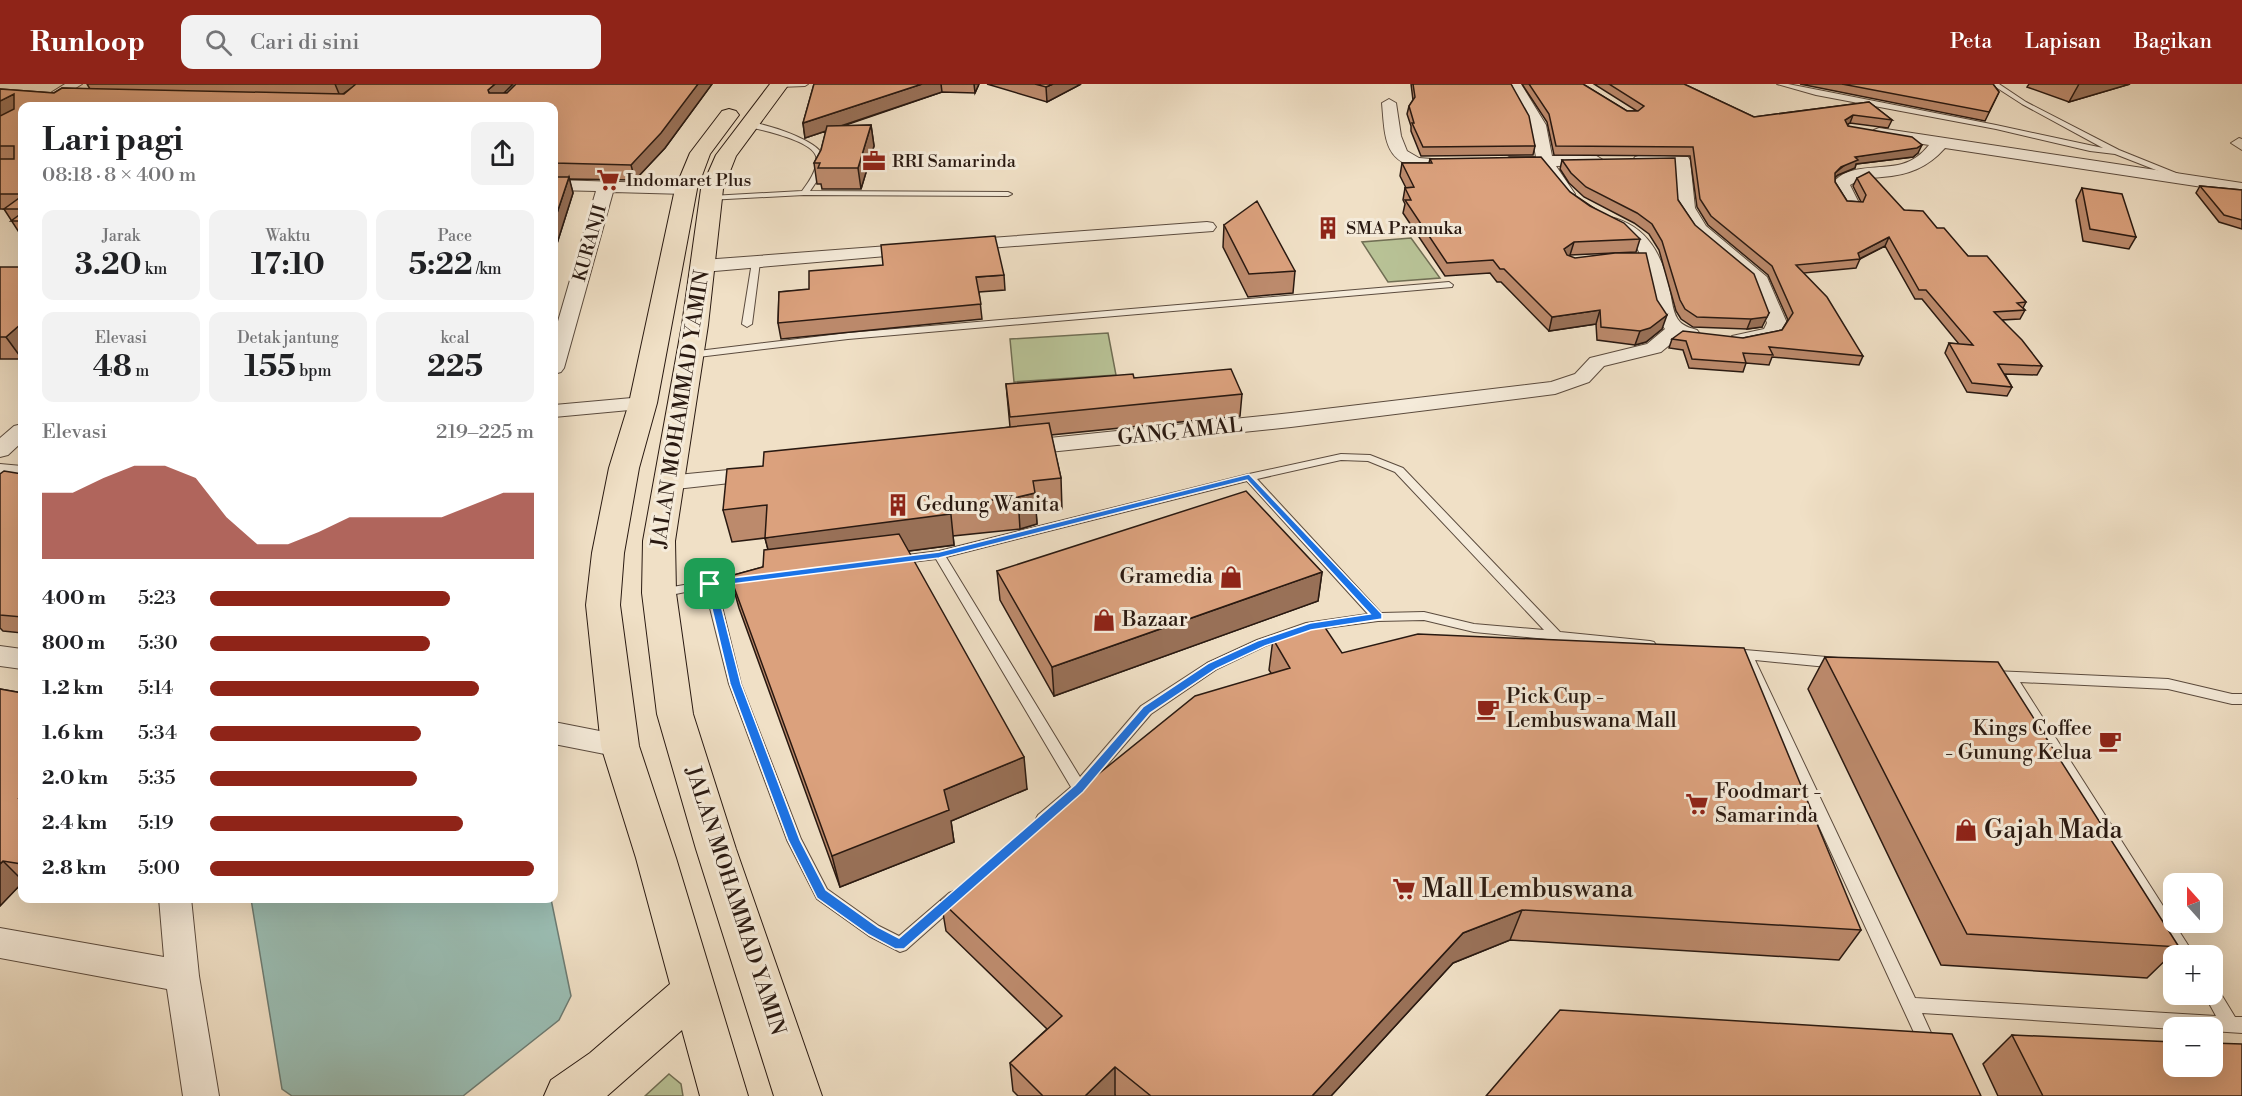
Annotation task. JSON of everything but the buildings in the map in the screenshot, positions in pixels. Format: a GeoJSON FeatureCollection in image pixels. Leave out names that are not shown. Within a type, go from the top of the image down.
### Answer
{"type":"FeatureCollection","features":[{"type":"Feature","properties":{"kind":"main road","name":"JALAN MOHAMMAD YAMIN"},"geometry":{"type":"LineString","coordinates":[[724,1096],[620,746],[603,605],[608,553],[622,479],[703,192],[749,124],[770,84]]}},
{"type":"Feature","properties":{"kind":"main road","name":"JALAN MOHAMMAD YAMIN"},"geometry":{"type":"LineString","coordinates":[[770,84],[700,153],[703,192],[703,266],[659,541],[658,593],[675,714],[716,849],[798,1096]]}},
{"type":"Feature","properties":{"kind":"main road"},"geometry":{"type":"LineString","coordinates":[[568,1096],[606,1069],[694,991]]}},
{"type":"Feature","properties":{"kind":"street"},"geometry":{"type":"LineString","coordinates":[[44,102],[75,84]]}},
{"type":"Feature","properties":{"kind":"street"},"geometry":{"type":"LineString","coordinates":[[1514,84],[1538,125],[1545,160],[1556,180],[1579,204]]}},
{"type":"Feature","properties":{"kind":"street"},"geometry":{"type":"LineString","coordinates":[[21,96],[88,97]]}},
{"type":"Feature","properties":{"kind":"street"},"geometry":{"type":"LineString","coordinates":[[1389,103],[1398,153],[1407,161],[1418,164],[1462,164]]}},
{"type":"Feature","properties":{"kind":"street"},"geometry":{"type":"LineString","coordinates":[[1864,132],[2183,177],[2242,188]]}},
{"type":"Feature","properties":{"kind":"street"},"geometry":{"type":"LineString","coordinates":[[1851,205],[1842,190],[1841,183],[1849,177],[1890,172],[1913,166],[1924,160],[1941,142]]}},
{"type":"Feature","properties":{"kind":"street"},"geometry":{"type":"LineString","coordinates":[[1494,163],[1545,160],[1682,160],[1686,208],[1699,229],[1760,281],[1777,323],[1771,333],[1757,338],[1727,339]]}},
{"type":"Feature","properties":{"kind":"street"},"geometry":{"type":"LineString","coordinates":[[558,185],[703,192]]}},
{"type":"Feature","properties":{"kind":"street","name":"KURANJI"},"geometry":{"type":"LineString","coordinates":[[558,354],[606,187]]}},
{"type":"Feature","properties":{"kind":"street"},"geometry":{"type":"LineString","coordinates":[[1594,214],[1630,231],[1644,243],[1658,280],[1660,299],[1676,330],[1686,334],[1706,336]]}},
{"type":"Feature","properties":{"kind":"street"},"geometry":{"type":"LineString","coordinates":[[703,266],[1207,227]]}},
{"type":"Feature","properties":{"kind":"street"},"geometry":{"type":"LineString","coordinates":[[1630,259],[1650,259]]}},
{"type":"Feature","properties":{"kind":"street","name":"GANG AMAL"},"geometry":{"type":"LineString","coordinates":[[997,451],[1292,420],[1555,388],[1582,378],[1597,362],[1654,348],[1676,330]]}},
{"type":"Feature","properties":{"kind":"street"},"geometry":{"type":"LineString","coordinates":[[558,411],[643,403]]}},
{"type":"Feature","properties":{"kind":"street"},"geometry":{"type":"LineString","coordinates":[[0,450],[18,434]]}},
{"type":"Feature","properties":{"kind":"street"},"geometry":{"type":"LineString","coordinates":[[0,471],[18,473]]}},
{"type":"Feature","properties":{"kind":"street"},"geometry":{"type":"LineString","coordinates":[[667,483],[785,471]]}},
{"type":"Feature","properties":{"kind":"street"},"geometry":{"type":"LineString","coordinates":[[0,656],[18,658]]}},
{"type":"Feature","properties":{"kind":"street"},"geometry":{"type":"LineString","coordinates":[[558,734],[620,746]]}},
{"type":"Feature","properties":{"kind":"street"},"geometry":{"type":"LineString","coordinates":[[175,903],[182,976],[201,1096]]}},
{"type":"Feature","properties":{"kind":"street"},"geometry":{"type":"LineString","coordinates":[[0,943],[182,976]]}},
{"type":"Feature","properties":{"kind":"lane"},"geometry":{"type":"LineString","coordinates":[[770,84],[805,84]]}},
{"type":"Feature","properties":{"kind":"lane"},"geometry":{"type":"LineString","coordinates":[[1780,84],[1996,127],[2090,149],[2116,152]]}},
{"type":"Feature","properties":{"kind":"lane"},"geometry":{"type":"LineString","coordinates":[[1994,84],[2024,103],[2116,152],[2183,177]]}},
{"type":"Feature","properties":{"kind":"lane"},"geometry":{"type":"LineString","coordinates":[[749,124],[801,141],[820,155],[819,165],[804,193]]}},
{"type":"Feature","properties":{"kind":"lane"},"geometry":{"type":"LineString","coordinates":[[703,192],[1008,194]]}},
{"type":"Feature","properties":{"kind":"lane"},"geometry":{"type":"LineString","coordinates":[[747,324],[756,262]]}},
{"type":"Feature","properties":{"kind":"lane"},"geometry":{"type":"LineString","coordinates":[[690,355],[848,336],[1449,285]]}},
{"type":"Feature","properties":{"kind":"lane"},"geometry":{"type":"LineString","coordinates":[[882,561],[939,555],[1249,477],[1341,457],[1371,458],[1399,470],[1556,635]]}},
{"type":"Feature","properties":{"kind":"lane"},"geometry":{"type":"LineString","coordinates":[[1249,477],[1378,617]]}},
{"type":"Feature","properties":{"kind":"lane"},"geometry":{"type":"LineString","coordinates":[[939,555],[1079,788]]}},
{"type":"Feature","properties":{"kind":"lane"},"geometry":{"type":"LineString","coordinates":[[658,593],[757,576]]}},
{"type":"Feature","properties":{"kind":"lane"},"geometry":{"type":"LineString","coordinates":[[710,584],[735,684],[794,840],[822,894],[874,931],[900,945],[963,890]]}},
{"type":"Feature","properties":{"kind":"lane"},"geometry":{"type":"LineString","coordinates":[[1034,828],[1079,788],[1146,710],[1212,666],[1261,644],[1310,626],[1378,617],[1424,616],[1474,628],[1663,646]]}},
{"type":"Feature","properties":{"kind":"lane"},"geometry":{"type":"LineString","coordinates":[[1723,653],[1849,664]]}},
{"type":"Feature","properties":{"kind":"lane"},"geometry":{"type":"LineString","coordinates":[[1746,656],[1938,1066]]}},
{"type":"Feature","properties":{"kind":"lane"},"geometry":{"type":"LineString","coordinates":[[1975,675],[2168,684],[2232,699],[2242,699]]}},
{"type":"Feature","properties":{"kind":"lane"},"geometry":{"type":"LineString","coordinates":[[2010,677],[2180,945]]}},
{"type":"Feature","properties":{"kind":"lane"},"geometry":{"type":"LineString","coordinates":[[1911,1005],[2236,1024]]}},
{"type":"Feature","properties":{"kind":"lane"},"geometry":{"type":"LineString","coordinates":[[2221,1005],[2236,1024]]}},
{"type":"Feature","properties":{"kind":"green space"},"geometry":{"type":"Polygon","coordinates":[[[1411,238],[1440,278],[1388,282],[1362,242],[1411,238]]]}},
{"type":"Feature","properties":{"kind":"green space"},"geometry":{"type":"Polygon","coordinates":[[[1108,333],[1116,375],[1014,382],[1010,339],[1108,333]]]}},
{"type":"Feature","properties":{"kind":"green space"},"geometry":{"type":"Polygon","coordinates":[[[669,1074],[681,1084],[683,1096],[645,1096],[669,1074]]]}},
{"type":"Feature","properties":{"kind":"water"},"geometry":{"type":"Polygon","coordinates":[[[252,903],[552,903],[571,996],[559,1020],[463,1096],[292,1096],[282,1089],[252,903]]]}},
{"type":"Feature","properties":{"kind":"place","name":"RRI Samarinda"},"geometry":{"type":"Point","coordinates":[874,161]}},
{"type":"Feature","properties":{"kind":"place","name":"Indomaret Plus"},"geometry":{"type":"Point","coordinates":[608,180]}},
{"type":"Feature","properties":{"kind":"place","name":"SMA Pramuka"},"geometry":{"type":"Point","coordinates":[1328,228]}},
{"type":"Feature","properties":{"kind":"place","name":"Gedung Wanita"},"geometry":{"type":"Point","coordinates":[898,505]}},
{"type":"Feature","properties":{"kind":"place","name":"Gramedia"},"geometry":{"type":"Point","coordinates":[1231,577]}},
{"type":"Feature","properties":{"kind":"place","name":"Bazaar"},"geometry":{"type":"Point","coordinates":[1104,620]}},
{"type":"Feature","properties":{"kind":"place","name":"Pick Cup - Lembuswana Mall"},"geometry":{"type":"Point","coordinates":[1488,709]}},
{"type":"Feature","properties":{"kind":"place","name":"Kings Coffee - Gunung Kelua"},"geometry":{"type":"Point","coordinates":[2110,741]}},
{"type":"Feature","properties":{"kind":"place","name":"Foodmart - Samarinda"},"geometry":{"type":"Point","coordinates":[1697,804]}},
{"type":"Feature","properties":{"kind":"place","name":"Gajah Mada"},"geometry":{"type":"Point","coordinates":[1966,830]}},
{"type":"Feature","properties":{"kind":"place","name":"Mall Lembuswana"},"geometry":{"type":"Point","coordinates":[1404,889]}},
{"type":"Feature","properties":{"kind":"route"},"geometry":{"type":"LineString","coordinates":[[1249,477],[1378,617],[1310,626],[1261,644],[1212,666],[1146,710],[1079,788],[900,945],[874,931],[822,894],[794,840],[735,684],[710,584],[757,576],[939,555],[1114,513],[1249,477]]}}]}
